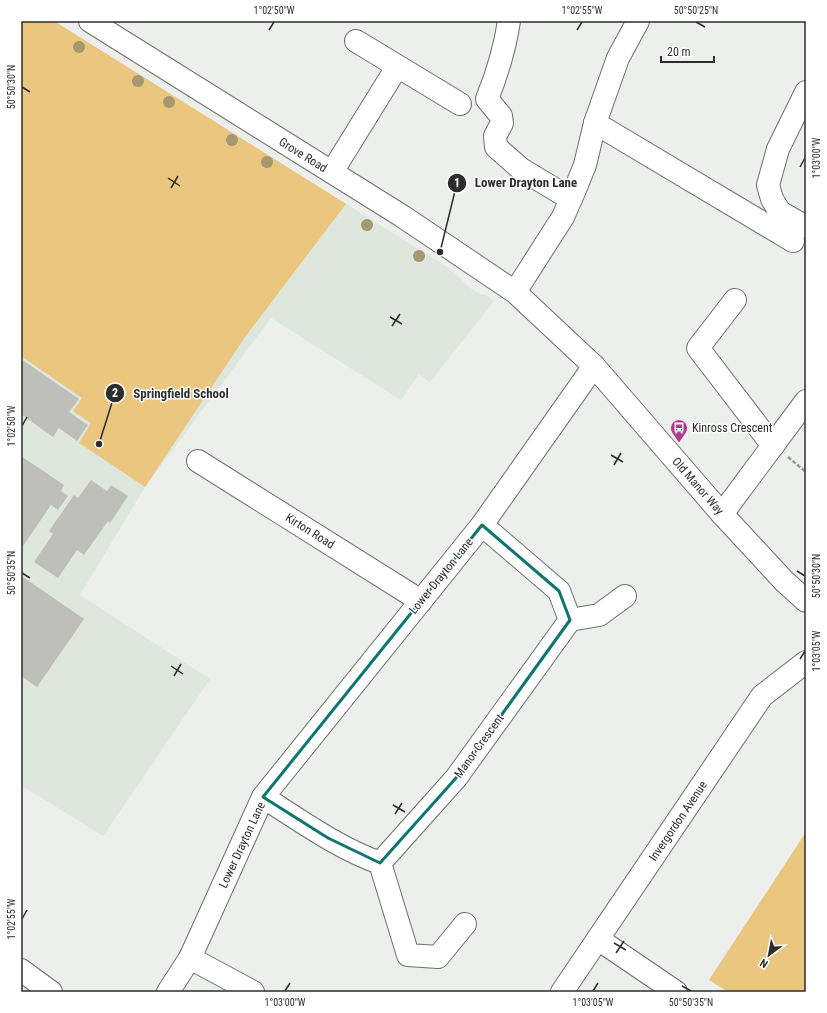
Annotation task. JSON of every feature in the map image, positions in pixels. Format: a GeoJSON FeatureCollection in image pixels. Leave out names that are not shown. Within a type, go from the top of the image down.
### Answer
{"type":"FeatureCollection","features":[{"type":"Feature","properties":{"kind":"street","name":"Grove Road"},"geometry":{"type":"LineString","coordinates":[[90,21],[402,216],[515,292]]}},
{"type":"Feature","properties":{"kind":"street"},"geometry":{"type":"LineString","coordinates":[[509,21],[502,54],[487,99],[501,116],[502,124],[495,136],[496,147],[521,169],[571,199]]}},
{"type":"Feature","properties":{"kind":"street"},"geometry":{"type":"LineString","coordinates":[[594,366],[515,292],[563,217],[585,165],[595,123],[618,58],[638,21]]}},
{"type":"Feature","properties":{"kind":"street"},"geometry":{"type":"LineString","coordinates":[[356,41],[460,104]]}},
{"type":"Feature","properties":{"kind":"street"},"geometry":{"type":"LineString","coordinates":[[332,172],[397,67]]}},
{"type":"Feature","properties":{"kind":"street"},"geometry":{"type":"LineString","coordinates":[[799,234],[780,212],[772,199],[768,185],[778,149],[806,92]]}},
{"type":"Feature","properties":{"kind":"street"},"geometry":{"type":"LineString","coordinates":[[595,123],[799,234]]}},
{"type":"Feature","properties":{"kind":"street"},"geometry":{"type":"LineString","coordinates":[[735,300],[698,348],[773,446]]}},
{"type":"Feature","properties":{"kind":"street","name":"Old Manor Way"},"geometry":{"type":"LineString","coordinates":[[594,366],[722,514],[784,581],[806,601]]}},
{"type":"Feature","properties":{"kind":"street","name":"Lower Drayton Lane"},"geometry":{"type":"LineString","coordinates":[[168,992],[190,958],[263,798],[482,525],[594,366]]}},
{"type":"Feature","properties":{"kind":"street"},"geometry":{"type":"LineString","coordinates":[[722,514],[806,401]]}},
{"type":"Feature","properties":{"kind":"street","name":"Kirton Road"},"geometry":{"type":"LineString","coordinates":[[198,461],[421,602]]}},
{"type":"Feature","properties":{"kind":"street"},"geometry":{"type":"LineString","coordinates":[[482,525],[559,591],[570,620],[599,615],[625,596]]}},
{"type":"Feature","properties":{"kind":"street","name":"Manor Crescent"},"geometry":{"type":"LineString","coordinates":[[380,863],[456,778],[570,620]]}},
{"type":"Feature","properties":{"kind":"street","name":"Invergordon Avenue"},"geometry":{"type":"LineString","coordinates":[[562,992],[762,696],[806,662]]}},
{"type":"Feature","properties":{"kind":"street"},"geometry":{"type":"LineString","coordinates":[[263,798],[328,838],[365,858],[380,863],[408,955],[438,957],[465,924]]}},
{"type":"Feature","properties":{"kind":"street"},"geometry":{"type":"LineString","coordinates":[[598,939],[676,992]]}},
{"type":"Feature","properties":{"kind":"street"},"geometry":{"type":"LineString","coordinates":[[190,958],[253,992]]}},
{"type":"Feature","properties":{"kind":"street"},"geometry":{"type":"LineString","coordinates":[[21,970],[51,992]]}},
{"type":"Feature","properties":{"kind":"highlighted area"},"geometry":{"type":"Polygon","coordinates":[[[482,525],[559,591],[570,620],[456,778],[380,863],[328,838],[263,797],[482,525]]]}},
{"type":"Feature","properties":{"kind":"shaded area"},"geometry":{"type":"Polygon","coordinates":[[[21,21],[54,21],[452,270],[470,288],[478,293],[488,296],[494,301],[430,382],[419,374],[401,400],[271,318],[145,487],[80,595],[210,679],[103,836],[21,785],[21,21]]]}},
{"type":"Feature","properties":{"kind":"shaded area"},"geometry":{"type":"Polygon","coordinates":[[[21,21],[54,21],[346,204],[245,337],[145,487],[79,443],[91,423],[73,411],[82,398],[21,356],[21,21]]]}},
{"type":"Feature","properties":{"kind":"shaded area"},"geometry":{"type":"Polygon","coordinates":[[[806,832],[806,992],[728,992],[709,980],[806,832]]]}},
{"type":"Feature","properties":{"kind":"building"},"geometry":{"type":"Polygon","coordinates":[[[21,359],[79,399],[69,412],[88,425],[77,441],[59,428],[53,437],[21,414],[21,359]]]}},
{"type":"Feature","properties":{"kind":"building"},"geometry":{"type":"Polygon","coordinates":[[[21,456],[64,485],[61,491],[68,496],[58,510],[51,505],[21,549],[21,456]]]}},
{"type":"Feature","properties":{"kind":"building"},"geometry":{"type":"Polygon","coordinates":[[[91,480],[107,491],[111,485],[128,496],[110,523],[108,521],[84,555],[77,550],[58,578],[34,562],[53,534],[49,531],[74,495],[78,498],[91,480]]]}},
{"type":"Feature","properties":{"kind":"building"},"geometry":{"type":"Polygon","coordinates":[[[23,577],[84,619],[37,687],[21,676],[21,580],[23,577]]]}},
{"type":"Feature","properties":{"kind":"place","name":"Lower Drayton Lane"},"geometry":{"type":"Point","coordinates":[440,252]}},
{"type":"Feature","properties":{"kind":"place","name":"Kinross Crescent"},"geometry":{"type":"Point","coordinates":[679,443]}},
{"type":"Feature","properties":{"kind":"place","name":"Springfield School"},"geometry":{"type":"Point","coordinates":[99,444]}}]}
